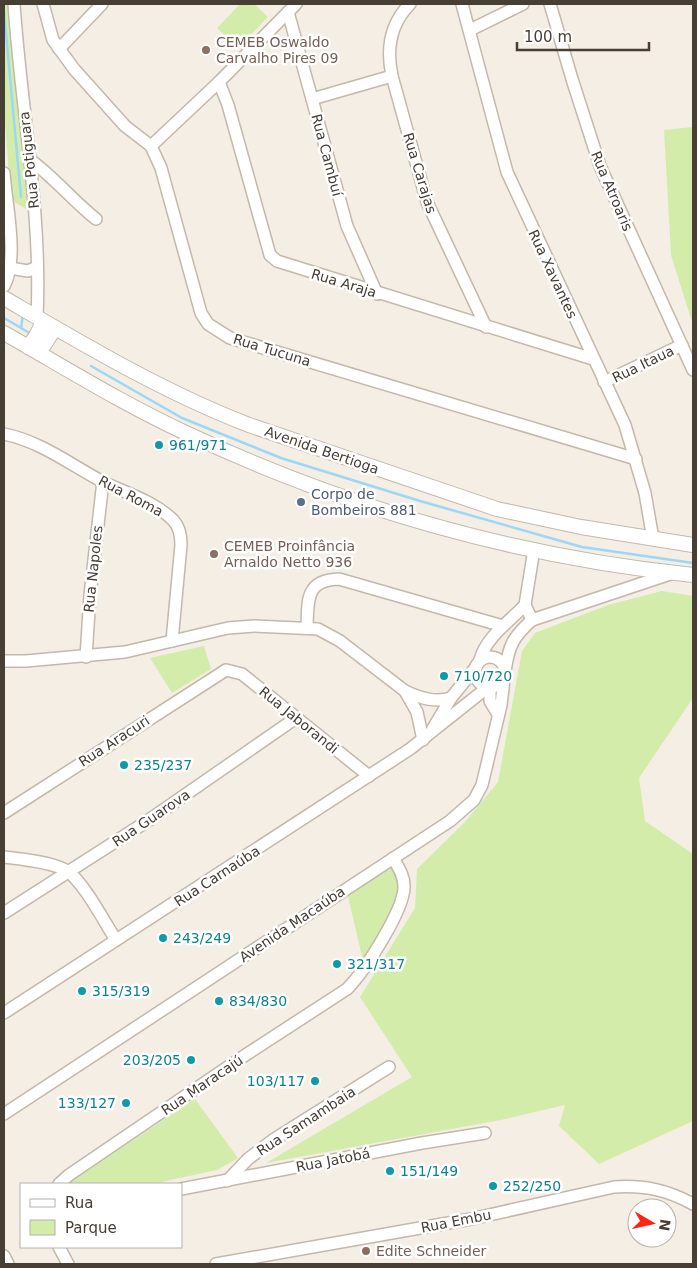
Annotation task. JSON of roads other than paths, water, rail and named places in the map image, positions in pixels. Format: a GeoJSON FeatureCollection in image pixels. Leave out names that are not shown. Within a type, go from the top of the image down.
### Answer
{"type":"FeatureCollection","features":[{"type":"Feature","properties":{"kind":"street","name":"Rua Potiguara"},"geometry":{"type":"LineString","coordinates":[[14,4],[37,267],[45,322]]}},
{"type":"Feature","properties":{"kind":"street","name":"Rua Tucuna"},"geometry":{"type":"LineString","coordinates":[[43,4],[53,40],[58,49],[125,126],[151,146],[161,168],[195,298],[208,324],[217,332],[230,338],[636,459]]}},
{"type":"Feature","properties":{"kind":"street"},"geometry":{"type":"LineString","coordinates":[[58,49],[102,4]]}},
{"type":"Feature","properties":{"kind":"street"},"geometry":{"type":"LineString","coordinates":[[151,146],[219,82],[296,4]]}},
{"type":"Feature","properties":{"kind":"street","name":"Rua Xavantes"},"geometry":{"type":"LineString","coordinates":[[462,4],[507,172],[625,425],[645,493],[653,539]]}},
{"type":"Feature","properties":{"kind":"street"},"geometry":{"type":"LineString","coordinates":[[470,30],[523,4]]}},
{"type":"Feature","properties":{"kind":"street","name":"Rua Atroaris"},"geometry":{"type":"LineString","coordinates":[[550,4],[600,166],[693,370]]}},
{"type":"Feature","properties":{"kind":"street","name":"Rua Carajas"},"geometry":{"type":"LineString","coordinates":[[406,8],[390,37],[389,63],[392,76],[427,202],[486,327]]}},
{"type":"Feature","properties":{"kind":"street","name":"Rua Cambuí"},"geometry":{"type":"LineString","coordinates":[[288,12],[347,226],[377,294]]}},
{"type":"Feature","properties":{"kind":"street"},"geometry":{"type":"LineString","coordinates":[[312,99],[392,76]]}},
{"type":"Feature","properties":{"kind":"street","name":"Rua Araja"},"geometry":{"type":"LineString","coordinates":[[219,82],[228,105],[270,255],[282,264],[593,359]]}},
{"type":"Feature","properties":{"kind":"street"},"geometry":{"type":"LineString","coordinates":[[29,159],[49,173],[80,207],[96,220]]}},
{"type":"Feature","properties":{"kind":"street","name":"Rua Potiguara"},"geometry":{"type":"LineString","coordinates":[[4,173],[10,268],[4,286]]}},
{"type":"Feature","properties":{"kind":"street"},"geometry":{"type":"LineString","coordinates":[[10,268],[28,271],[37,267]]}},
{"type":"Feature","properties":{"kind":"street","name":"Avenida Bertioga"},"geometry":{"type":"LineString","coordinates":[[4,298],[45,322],[212,411],[249,425],[497,509],[572,526],[693,545]]}},
{"type":"Feature","properties":{"kind":"street"},"geometry":{"type":"LineString","coordinates":[[34,350],[45,322]]}},
{"type":"Feature","properties":{"kind":"street"},"geometry":{"type":"LineString","coordinates":[[4,333],[184,432],[276,472],[384,511],[504,545],[636,568],[693,575]]}},
{"type":"Feature","properties":{"kind":"street","name":"Rua Itaua"},"geometry":{"type":"LineString","coordinates":[[604,382],[682,345]]}},
{"type":"Feature","properties":{"kind":"street","name":"Rua Roma"},"geometry":{"type":"LineString","coordinates":[[4,434],[20,437],[38,446],[160,510],[175,521],[181,545],[172,641]]}},
{"type":"Feature","properties":{"kind":"street","name":"Rua Napoles"},"geometry":{"type":"LineString","coordinates":[[86,657],[90,595],[103,481]]}},
{"type":"Feature","properties":{"kind":"street"},"geometry":{"type":"LineString","coordinates":[[534,549],[525,605],[532,620],[673,573]]}},
{"type":"Feature","properties":{"kind":"street"},"geometry":{"type":"LineString","coordinates":[[307,627],[308,599],[311,590],[317,584],[329,580],[339,580],[503,626]]}},
{"type":"Feature","properties":{"kind":"street"},"geometry":{"type":"LineString","coordinates":[[425,738],[451,698],[478,663],[483,651],[503,626],[525,605]]}},
{"type":"Feature","properties":{"kind":"street","name":"Avenida Macaúba"},"geometry":{"type":"LineString","coordinates":[[4,1114],[450,821],[474,800],[482,785],[512,642],[532,620]]}},
{"type":"Feature","properties":{"kind":"street"},"geometry":{"type":"LineString","coordinates":[[4,661],[86,657],[125,652],[237,627],[307,627],[327,632],[340,640],[406,691],[429,699],[451,698]]}},
{"type":"Feature","properties":{"kind":"street"},"geometry":{"type":"LineString","coordinates":[[478,663],[496,658],[501,661],[505,675],[500,684],[489,688]]}},
{"type":"Feature","properties":{"kind":"street"},"geometry":{"type":"LineString","coordinates":[[478,663],[478,681],[489,688]]}},
{"type":"Feature","properties":{"kind":"street","name":"Rua Jaborandi"},"geometry":{"type":"LineString","coordinates":[[226,670],[242,674],[369,776]]}},
{"type":"Feature","properties":{"kind":"street","name":"Rua Aracuri"},"geometry":{"type":"LineString","coordinates":[[4,813],[226,670]]}},
{"type":"Feature","properties":{"kind":"street"},"geometry":{"type":"LineString","coordinates":[[489,688],[490,701],[498,714]]}},
{"type":"Feature","properties":{"kind":"street","name":"Rua Carnaúba"},"geometry":{"type":"LineString","coordinates":[[4,1013],[369,776],[425,738],[489,688]]}},
{"type":"Feature","properties":{"kind":"street"},"geometry":{"type":"LineString","coordinates":[[406,691],[417,712],[425,738]]}},
{"type":"Feature","properties":{"kind":"street","name":"Rua Guarova"},"geometry":{"type":"LineString","coordinates":[[4,913],[146,822],[296,718]]}},
{"type":"Feature","properties":{"kind":"street"},"geometry":{"type":"LineString","coordinates":[[4,857],[58,867],[68,872],[79,883],[116,940]]}},
{"type":"Feature","properties":{"kind":"street","name":"Rua Maracajú"},"geometry":{"type":"LineString","coordinates":[[60,1183],[228,1066],[347,989],[364,968],[402,901],[404,886],[402,874],[393,858]]}},
{"type":"Feature","properties":{"kind":"street","name":"Rua Samambaia"},"geometry":{"type":"LineString","coordinates":[[227,1181],[248,1159],[273,1140],[389,1067]]}},
{"type":"Feature","properties":{"kind":"street","name":"Rua Jatobá"},"geometry":{"type":"LineString","coordinates":[[182,1189],[422,1143],[485,1133]]}},
{"type":"Feature","properties":{"kind":"street","name":"Rua Embu"},"geometry":{"type":"LineString","coordinates":[[216,1264],[268,1260],[471,1219],[614,1187],[635,1186],[653,1188],[671,1192],[693,1204]]}},
{"type":"Feature","properties":{"kind":"street"},"geometry":{"type":"LineString","coordinates":[[60,1248],[68,1264]]}},
{"type":"Feature","properties":{"kind":"street"},"geometry":{"type":"LineString","coordinates":[[4,1256],[8,1264]]}},
{"type":"Feature","properties":{"kind":"waterway"},"geometry":{"type":"LineString","coordinates":[[4,11],[21,197]]}},
{"type":"Feature","properties":{"kind":"waterway"},"geometry":{"type":"LineString","coordinates":[[21,328],[23,315]]}},
{"type":"Feature","properties":{"kind":"waterway"},"geometry":{"type":"LineString","coordinates":[[4,318],[33,335]]}},
{"type":"Feature","properties":{"kind":"waterway"},"geometry":{"type":"LineString","coordinates":[[91,366],[182,418],[281,458],[420,501],[582,547],[693,563]]}},
{"type":"Feature","properties":{"kind":"place","name":"CEMEB Oswaldo Carvalho Pires 09"},"geometry":{"type":"Point","coordinates":[206,50]}},
{"type":"Feature","properties":{"kind":"place","name":"961/971"},"geometry":{"type":"Point","coordinates":[159,445]}},
{"type":"Feature","properties":{"kind":"place","name":"Corpo de Bombeiros 881"},"geometry":{"type":"Point","coordinates":[301,502]}},
{"type":"Feature","properties":{"kind":"place","name":"CEMEB Proinfância Arnaldo Netto 936"},"geometry":{"type":"Point","coordinates":[214,554]}},
{"type":"Feature","properties":{"kind":"place","name":"710/720"},"geometry":{"type":"Point","coordinates":[444,676]}},
{"type":"Feature","properties":{"kind":"place","name":"235/237"},"geometry":{"type":"Point","coordinates":[124,765]}},
{"type":"Feature","properties":{"kind":"place","name":"243/249"},"geometry":{"type":"Point","coordinates":[163,938]}},
{"type":"Feature","properties":{"kind":"place","name":"321/317"},"geometry":{"type":"Point","coordinates":[337,964]}},
{"type":"Feature","properties":{"kind":"place","name":"315/319"},"geometry":{"type":"Point","coordinates":[82,991]}},
{"type":"Feature","properties":{"kind":"place","name":"834/830"},"geometry":{"type":"Point","coordinates":[219,1001]}},
{"type":"Feature","properties":{"kind":"place","name":"203/205"},"geometry":{"type":"Point","coordinates":[191,1060]}},
{"type":"Feature","properties":{"kind":"place","name":"103/117"},"geometry":{"type":"Point","coordinates":[315,1081]}},
{"type":"Feature","properties":{"kind":"place","name":"133/127"},"geometry":{"type":"Point","coordinates":[126,1103]}},
{"type":"Feature","properties":{"kind":"place","name":"151/149"},"geometry":{"type":"Point","coordinates":[390,1171]}},
{"type":"Feature","properties":{"kind":"place","name":"252/250"},"geometry":{"type":"Point","coordinates":[493,1186]}},
{"type":"Feature","properties":{"kind":"place","name":"Edite Schneider"},"geometry":{"type":"Point","coordinates":[366,1251]}}]}
